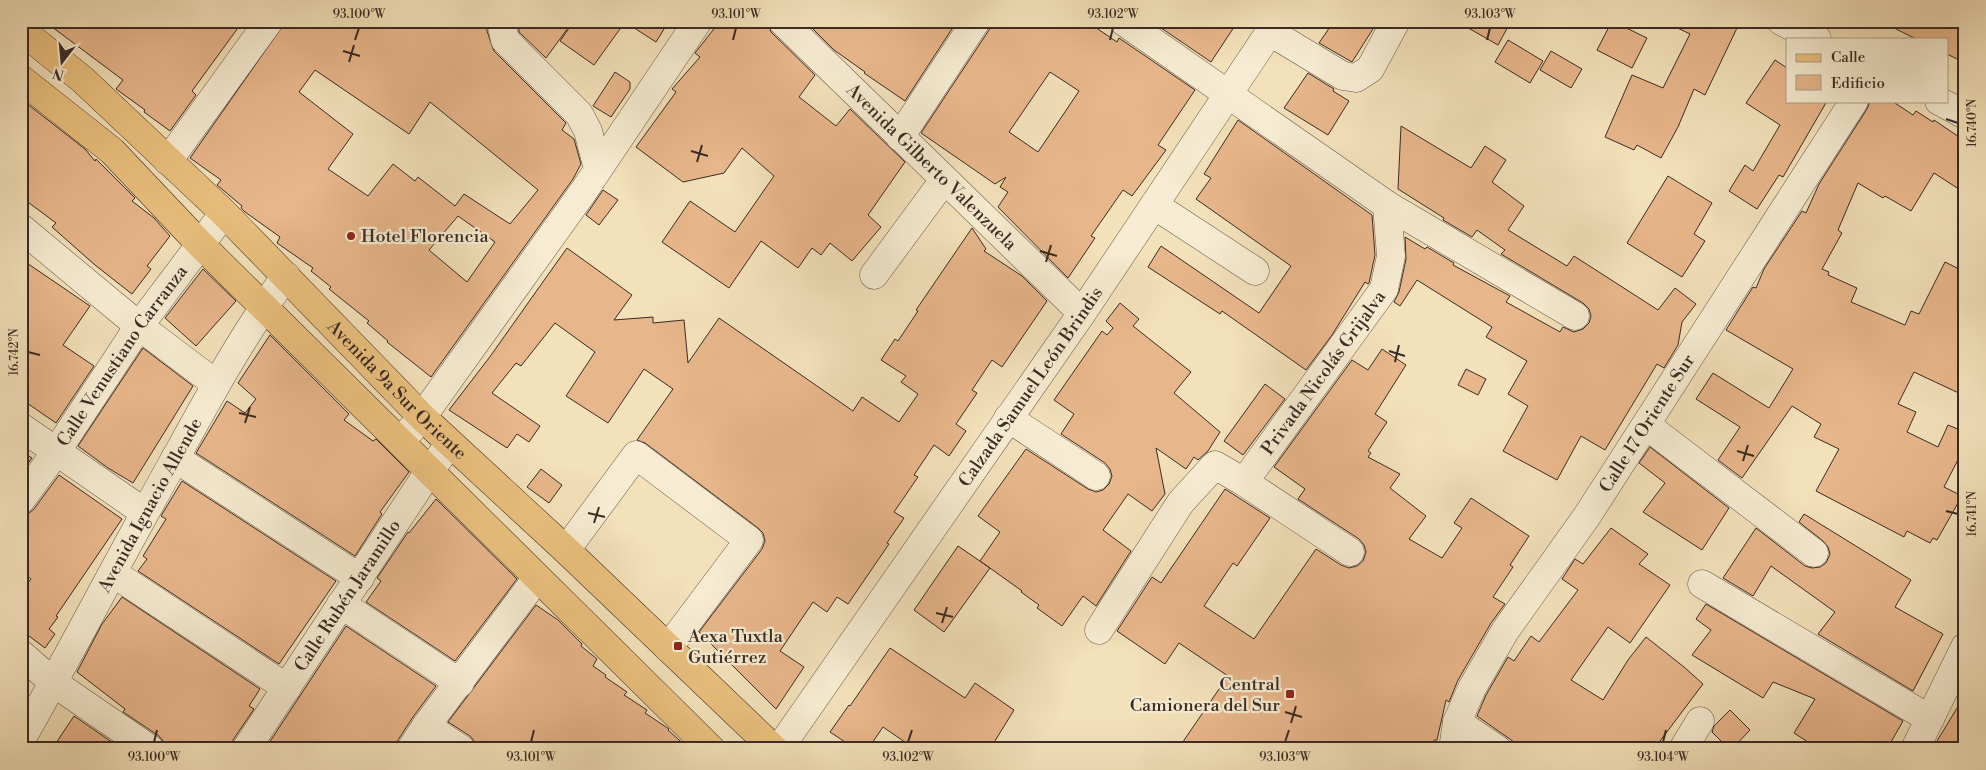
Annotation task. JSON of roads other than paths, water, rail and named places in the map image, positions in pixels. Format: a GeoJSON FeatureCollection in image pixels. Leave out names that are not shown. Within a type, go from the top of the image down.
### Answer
{"type":"FeatureCollection","features":[{"type":"Feature","properties":{"kind":"main road","name":"Avenida 9a Sur Oriente"},"geometry":{"type":"LineString","coordinates":[[21,29],[84,80],[224,213],[422,417],[566,550],[774,749]]}},
{"type":"Feature","properties":{"kind":"main road","name":"Avenida 9a Sur Oriente"},"geometry":{"type":"LineString","coordinates":[[21,79],[112,151],[200,244],[711,749]]}},
{"type":"Feature","properties":{"kind":"street"},"geometry":{"type":"LineString","coordinates":[[21,29],[27,21]]}},
{"type":"Feature","properties":{"kind":"street"},"geometry":{"type":"LineString","coordinates":[[168,161],[269,21]]}},
{"type":"Feature","properties":{"kind":"street"},"geometry":{"type":"LineString","coordinates":[[504,21],[502,27],[505,40],[579,114],[588,131],[598,169]]}},
{"type":"Feature","properties":{"kind":"street"},"geometry":{"type":"LineString","coordinates":[[401,441],[422,417],[583,192],[698,21]]}},
{"type":"Feature","properties":{"kind":"street","name":"Avenida Gilberto Valenzuela"},"geometry":{"type":"LineString","coordinates":[[782,21],[1082,313]]}},
{"type":"Feature","properties":{"kind":"street"},"geometry":{"type":"LineString","coordinates":[[900,137],[976,21]]}},
{"type":"Feature","properties":{"kind":"street"},"geometry":{"type":"LineString","coordinates":[[1123,21],[1388,205],[1575,316]]}},
{"type":"Feature","properties":{"kind":"street"},"geometry":{"type":"LineString","coordinates":[[1273,26],[1343,76],[1356,78],[1370,69],[1396,21]]}},
{"type":"Feature","properties":{"kind":"street"},"geometry":{"type":"LineString","coordinates":[[1781,21],[1815,38]]}},
{"type":"Feature","properties":{"kind":"street"},"geometry":{"type":"LineString","coordinates":[[1818,38],[1829,21]]}},
{"type":"Feature","properties":{"kind":"street","name":"Calzada Samuel León Brindis"},"geometry":{"type":"LineString","coordinates":[[779,749],[1082,313],[1273,26]]}},
{"type":"Feature","properties":{"kind":"street","name":"Calle 17 Oriente Sur"},"geometry":{"type":"LineString","coordinates":[[1453,749],[1457,722],[1472,688],[1505,631],[1586,516],[1646,425],[1853,102]]}},
{"type":"Feature","properties":{"kind":"street"},"geometry":{"type":"LineString","coordinates":[[1941,102],[1965,115]]}},
{"type":"Feature","properties":{"kind":"street"},"geometry":{"type":"LineString","coordinates":[[874,275],[944,180]]}},
{"type":"Feature","properties":{"kind":"street"},"geometry":{"type":"LineString","coordinates":[[1154,204],[1255,271]]}},
{"type":"Feature","properties":{"kind":"street","name":"Privada Nicolás Grijalva"},"geometry":{"type":"LineString","coordinates":[[1244,482],[1384,289],[1391,256],[1388,205]]}},
{"type":"Feature","properties":{"kind":"street","name":"Calle Venustiano Carranza"},"geometry":{"type":"LineString","coordinates":[[21,500],[56,452],[139,326],[224,213]]}},
{"type":"Feature","properties":{"kind":"street"},"geometry":{"type":"LineString","coordinates":[[21,228],[139,326],[216,384]]}},
{"type":"Feature","properties":{"kind":"street","name":"Avenida Ignacio Allende"},"geometry":{"type":"LineString","coordinates":[[21,740],[113,573],[144,512],[216,384],[264,306],[286,276]]}},
{"type":"Feature","properties":{"kind":"street"},"geometry":{"type":"LineString","coordinates":[[1008,418],[1096,476]]}},
{"type":"Feature","properties":{"kind":"street"},"geometry":{"type":"LineString","coordinates":[[1646,425],[1814,553]]}},
{"type":"Feature","properties":{"kind":"street"},"geometry":{"type":"LineString","coordinates":[[21,427],[144,512]]}},
{"type":"Feature","properties":{"kind":"street","name":"Calle Rubén Jaramillo"},"geometry":{"type":"LineString","coordinates":[[246,749],[430,470],[450,444]]}},
{"type":"Feature","properties":{"kind":"street"},"geometry":{"type":"LineString","coordinates":[[566,550],[636,455],[749,540],[668,648]]}},
{"type":"Feature","properties":{"kind":"street"},"geometry":{"type":"LineString","coordinates":[[175,458],[360,578]]}},
{"type":"Feature","properties":{"kind":"street"},"geometry":{"type":"LineString","coordinates":[[1099,630],[1181,502],[1215,465],[1350,552]]}},
{"type":"Feature","properties":{"kind":"street"},"geometry":{"type":"LineString","coordinates":[[113,573],[287,688]]}},
{"type":"Feature","properties":{"kind":"street"},"geometry":{"type":"LineString","coordinates":[[461,749],[418,738],[537,578]]}},
{"type":"Feature","properties":{"kind":"street"},"geometry":{"type":"LineString","coordinates":[[1702,584],[1930,719]]}},
{"type":"Feature","properties":{"kind":"street"},"geometry":{"type":"LineString","coordinates":[[341,604],[460,683]]}},
{"type":"Feature","properties":{"kind":"street"},"geometry":{"type":"LineString","coordinates":[[1915,749],[1965,647]]}},
{"type":"Feature","properties":{"kind":"street"},"geometry":{"type":"LineString","coordinates":[[21,654],[54,682],[150,749]]}},
{"type":"Feature","properties":{"kind":"street"},"geometry":{"type":"LineString","coordinates":[[1683,749],[1700,721]]}},
{"type":"Feature","properties":{"kind":"street"},"geometry":{"type":"LineString","coordinates":[[1457,722],[1497,749]]}},
{"type":"Feature","properties":{"kind":"place","name":"Hotel Florencia"},"geometry":{"type":"Point","coordinates":[351,236]}},
{"type":"Feature","properties":{"kind":"place","name":"Aexa Tuxtla Gutiérrez"},"geometry":{"type":"Point","coordinates":[678,646]}},
{"type":"Feature","properties":{"kind":"place","name":"Central Camionera del Sur"},"geometry":{"type":"Point","coordinates":[1290,694]}}]}
